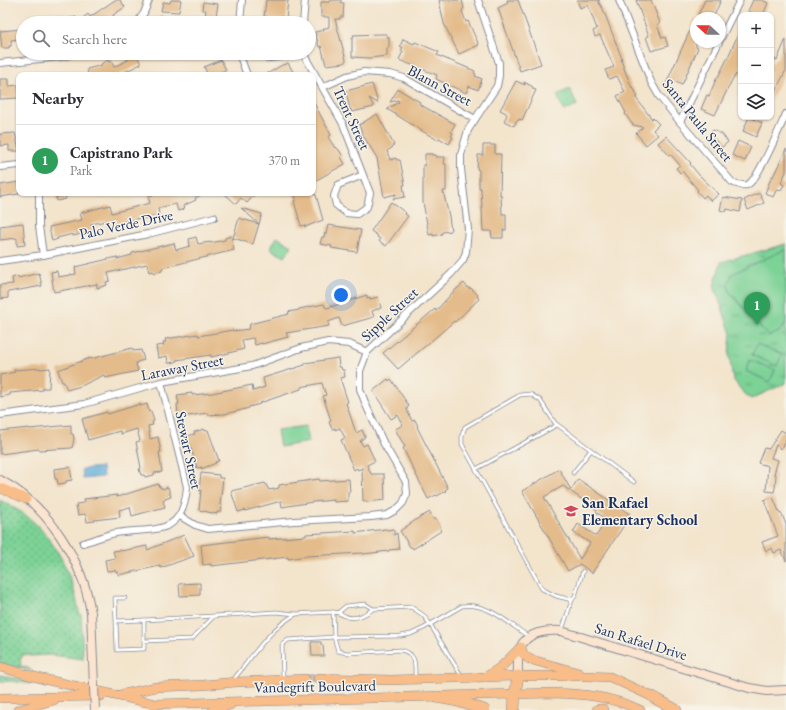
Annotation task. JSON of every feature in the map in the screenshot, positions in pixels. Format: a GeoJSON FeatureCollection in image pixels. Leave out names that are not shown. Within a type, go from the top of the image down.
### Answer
{"type":"FeatureCollection","features":[{"type":"Feature","properties":{"kind":"highway"},"geometry":{"type":"LineString","coordinates":[[514,710],[518,676]]}},
{"type":"Feature","properties":{"kind":"highway"},"geometry":{"type":"LineString","coordinates":[[436,697],[458,701],[484,710]]}},
{"type":"Feature","properties":{"kind":"highway"},"geometry":{"type":"LineString","coordinates":[[653,697],[676,710]]}},
{"type":"Feature","properties":{"kind":"highway"},"geometry":{"type":"LineString","coordinates":[[598,710],[603,710]]}},
{"type":"Feature","properties":{"kind":"main road"},"geometry":{"type":"LineString","coordinates":[[0,488],[26,499]]}},
{"type":"Feature","properties":{"kind":"main road"},"geometry":{"type":"LineString","coordinates":[[486,678],[502,666],[521,647],[523,654],[529,659],[588,676],[610,678],[653,697],[669,710]]}},
{"type":"Feature","properties":{"kind":"main road"},"geometry":{"type":"LineString","coordinates":[[0,667],[43,679],[116,696]]}},
{"type":"Feature","properties":{"kind":"main road","name":"Vandegrift Boulevard"},"geometry":{"type":"LineString","coordinates":[[318,678],[415,679],[518,676],[588,676]]}},
{"type":"Feature","properties":{"kind":"main road","name":"Vandegrift Boulevard"},"geometry":{"type":"LineString","coordinates":[[116,696],[156,687],[203,686],[231,682],[305,679]]}},
{"type":"Feature","properties":{"kind":"main road","name":"Vandegrift Boulevard"},"geometry":{"type":"LineString","coordinates":[[0,698],[116,696],[155,704],[515,694],[586,694],[622,702],[640,710]]}},
{"type":"Feature","properties":{"kind":"main road"},"geometry":{"type":"LineString","coordinates":[[18,710],[67,696]]}},
{"type":"Feature","properties":{"kind":"main road"},"geometry":{"type":"LineString","coordinates":[[212,710],[244,702]]}},
{"type":"Feature","properties":{"kind":"street"},"geometry":{"type":"LineString","coordinates":[[142,16],[149,0]]}},
{"type":"Feature","properties":{"kind":"street"},"geometry":{"type":"LineString","coordinates":[[241,16],[242,0]]}},
{"type":"Feature","properties":{"kind":"street"},"geometry":{"type":"LineString","coordinates":[[304,16],[305,0]]}},
{"type":"Feature","properties":{"kind":"street","name":"Sipple Street"},"geometry":{"type":"LineString","coordinates":[[180,516],[196,525],[208,529],[294,521],[387,515],[396,510],[403,503],[406,494],[406,482],[384,444],[366,405],[360,389],[360,371],[367,352],[451,274],[463,260],[468,241],[468,229],[461,169],[461,155],[468,130],[496,86],[499,76],[499,63],[478,0]]}},
{"type":"Feature","properties":{"kind":"street","name":"Santa Paula Street"},"geometry":{"type":"LineString","coordinates":[[619,0],[651,82],[659,96],[732,182],[741,185],[748,184],[756,176],[786,114]]}},
{"type":"Feature","properties":{"kind":"street"},"geometry":{"type":"LineString","coordinates":[[726,29],[740,0]]}},
{"type":"Feature","properties":{"kind":"street"},"geometry":{"type":"LineString","coordinates":[[680,122],[717,48]]}},
{"type":"Feature","properties":{"kind":"street"},"geometry":{"type":"LineString","coordinates":[[0,62],[24,60]]}},
{"type":"Feature","properties":{"kind":"street"},"geometry":{"type":"LineString","coordinates":[[241,60],[246,72]]}},
{"type":"Feature","properties":{"kind":"street","name":"Trent Street"},"geometry":{"type":"LineString","coordinates":[[307,60],[314,72]]}},
{"type":"Feature","properties":{"kind":"street","name":"Blann Street"},"geometry":{"type":"LineString","coordinates":[[323,87],[347,76],[364,72],[390,74],[404,78],[475,118]]}},
{"type":"Feature","properties":{"kind":"street","name":"Trent Street"},"geometry":{"type":"LineString","coordinates":[[316,75],[343,124],[363,175],[370,193],[366,207],[357,214],[346,213],[336,205],[334,196],[338,185],[363,175]]}},
{"type":"Feature","properties":{"kind":"street"},"geometry":{"type":"LineString","coordinates":[[0,167],[16,164]]}},
{"type":"Feature","properties":{"kind":"street"},"geometry":{"type":"LineString","coordinates":[[39,196],[39,226],[43,255]]}},
{"type":"Feature","properties":{"kind":"street","name":"Palo Verde Drive"},"geometry":{"type":"LineString","coordinates":[[0,261],[43,255],[148,234],[214,218]]}},
{"type":"Feature","properties":{"kind":"street","name":"Laraway Street"},"geometry":{"type":"LineString","coordinates":[[0,415],[84,404],[161,382],[252,366],[301,348],[328,342],[349,344],[367,352]]}},
{"type":"Feature","properties":{"kind":"street","name":"Stewart Street"},"geometry":{"type":"LineString","coordinates":[[161,382],[187,487],[186,501],[180,516]]}},
{"type":"Feature","properties":{"kind":"street"},"geometry":{"type":"LineString","coordinates":[[0,480],[20,493],[48,519],[68,548],[76,565],[88,598],[91,613],[95,710]]}},
{"type":"Feature","properties":{"kind":"street"},"geometry":{"type":"LineString","coordinates":[[83,543],[114,533],[156,530],[170,525],[180,516]]}},
{"type":"Feature","properties":{"kind":"street","name":"San Rafael Drive"},"geometry":{"type":"LineString","coordinates":[[530,637],[542,632],[561,632],[749,688],[767,691],[786,690]]}},
{"type":"Feature","properties":{"kind":"street"},"geometry":{"type":"LineString","coordinates":[[518,676],[518,658],[521,647],[530,637]]}},
{"type":"Feature","properties":{"kind":"lane"},"geometry":{"type":"LineString","coordinates":[[572,600],[556,596],[542,589],[462,444],[462,435],[465,427],[520,395],[530,394],[537,397],[557,425],[634,482]]}},
{"type":"Feature","properties":{"kind":"lane"},"geometry":{"type":"LineString","coordinates":[[476,469],[557,425]]}},
{"type":"Feature","properties":{"kind":"lane"},"geometry":{"type":"LineString","coordinates":[[573,473],[591,450]]}},
{"type":"Feature","properties":{"kind":"lane"},"geometry":{"type":"LineString","coordinates":[[561,632],[583,571]]}},
{"type":"Feature","properties":{"kind":"lane"},"geometry":{"type":"LineString","coordinates":[[124,598],[115,598],[117,650],[144,649],[144,620]]}},
{"type":"Feature","properties":{"kind":"lane"},"geometry":{"type":"LineString","coordinates":[[338,612],[346,606],[365,604],[373,609]]}},
{"type":"Feature","properties":{"kind":"lane"},"geometry":{"type":"LineString","coordinates":[[283,680],[282,645],[288,640],[334,637],[401,636],[411,634],[462,606],[479,606],[489,610],[530,637]]}},
{"type":"Feature","properties":{"kind":"lane"},"geometry":{"type":"LineString","coordinates":[[116,620],[144,620],[276,612],[296,614],[338,612],[347,617],[363,616],[373,609],[411,607],[423,615],[430,624],[463,678]]}},
{"type":"Feature","properties":{"kind":"lane"},"geometry":{"type":"LineString","coordinates":[[333,612],[334,637],[338,651],[347,653],[401,650],[408,652],[412,656],[415,664],[415,679]]}},
{"type":"Feature","properties":{"kind":"lane"},"geometry":{"type":"LineString","coordinates":[[231,682],[275,628],[284,620],[296,614]]}},
{"type":"Feature","properties":{"kind":"lane"},"geometry":{"type":"LineString","coordinates":[[144,641],[192,639],[214,616]]}},
{"type":"Feature","properties":{"kind":"green space"},"geometry":{"type":"Polygon","coordinates":[[[570,89],[577,105],[564,111],[557,95],[570,89]]]}},
{"type":"Feature","properties":{"kind":"green space"},"geometry":{"type":"Polygon","coordinates":[[[277,237],[292,246],[285,257],[270,249],[277,237]]]}},
{"type":"Feature","properties":{"kind":"green space"},"geometry":{"type":"Polygon","coordinates":[[[786,244],[786,383],[751,399],[742,391],[733,379],[729,355],[731,333],[714,286],[721,262],[786,244]]]}},
{"type":"Feature","properties":{"kind":"green space"},"geometry":{"type":"Polygon","coordinates":[[[786,249],[786,323],[779,332],[768,336],[729,291],[728,283],[732,274],[786,249]]]}},
{"type":"Feature","properties":{"kind":"green space"},"geometry":{"type":"Polygon","coordinates":[[[757,344],[782,354],[777,366],[752,355],[757,344]]]}},
{"type":"Feature","properties":{"kind":"green space"},"geometry":{"type":"Polygon","coordinates":[[[750,360],[775,370],[770,382],[746,371],[750,360]]]}},
{"type":"Feature","properties":{"kind":"green space"},"geometry":{"type":"Polygon","coordinates":[[[306,426],[309,442],[280,447],[277,430],[306,426]]]}},
{"type":"Feature","properties":{"kind":"green space"},"geometry":{"type":"Polygon","coordinates":[[[0,500],[21,512],[35,524],[45,534],[61,558],[72,584],[79,612],[81,614],[83,659],[51,655],[30,656],[24,654],[20,660],[21,663],[19,666],[26,667],[32,671],[0,663],[0,500]]]}},
{"type":"Feature","properties":{"kind":"green space"},"geometry":{"type":"Polygon","coordinates":[[[0,675],[30,682],[30,684],[11,681],[0,682],[0,675]]]}},
{"type":"Feature","properties":{"kind":"water"},"geometry":{"type":"Polygon","coordinates":[[[102,467],[103,477],[83,479],[82,469],[102,467]]]}},
{"type":"Feature","properties":{"kind":"building"},"geometry":{"type":"Polygon","coordinates":[[[115,0],[120,0],[125,7],[114,16],[91,16],[115,0]]]}},
{"type":"Feature","properties":{"kind":"building"},"geometry":{"type":"Polygon","coordinates":[[[171,0],[181,0],[179,12],[161,11],[163,2],[170,3],[171,0]]]}},
{"type":"Feature","properties":{"kind":"building"},"geometry":{"type":"Polygon","coordinates":[[[266,0],[288,0],[286,16],[264,16],[266,0]]]}},
{"type":"Feature","properties":{"kind":"building"},"geometry":{"type":"Polygon","coordinates":[[[330,0],[341,0],[341,3],[344,3],[343,17],[340,17],[340,19],[335,19],[346,60],[344,63],[326,65],[321,46],[319,47],[316,32],[329,27],[329,17],[321,17],[321,2],[330,2],[330,0]]]}},
{"type":"Feature","properties":{"kind":"building"},"geometry":{"type":"Polygon","coordinates":[[[439,0],[462,0],[464,8],[462,11],[466,22],[468,21],[479,45],[459,54],[444,24],[439,0]]]}},
{"type":"Feature","properties":{"kind":"building"},"geometry":{"type":"Polygon","coordinates":[[[507,0],[518,0],[541,64],[520,71],[498,8],[508,3],[507,0]]]}},
{"type":"Feature","properties":{"kind":"building"},"geometry":{"type":"Polygon","coordinates":[[[577,0],[600,0],[598,1],[603,9],[625,71],[632,88],[633,87],[638,97],[636,98],[652,119],[653,118],[659,124],[653,130],[658,135],[646,145],[636,133],[643,127],[633,125],[625,114],[626,113],[617,96],[625,92],[617,76],[609,79],[605,70],[614,67],[600,35],[595,37],[593,31],[597,29],[588,5],[580,8],[577,0]]]}},
{"type":"Feature","properties":{"kind":"building"},"geometry":{"type":"Polygon","coordinates":[[[636,0],[651,0],[660,23],[657,25],[662,38],[665,37],[668,46],[651,51],[646,37],[649,36],[636,0]]]}},
{"type":"Feature","properties":{"kind":"building"},"geometry":{"type":"Polygon","coordinates":[[[705,0],[721,0],[716,12],[699,12],[705,0]]]}},
{"type":"Feature","properties":{"kind":"building"},"geometry":{"type":"Polygon","coordinates":[[[753,0],[762,0],[768,3],[764,12],[748,11],[753,0]]]}},
{"type":"Feature","properties":{"kind":"building"},"geometry":{"type":"Polygon","coordinates":[[[203,2],[218,4],[216,16],[205,16],[206,10],[202,10],[203,2]]]}},
{"type":"Feature","properties":{"kind":"building"},"geometry":{"type":"Polygon","coordinates":[[[16,30],[16,40],[11,40],[11,46],[9,46],[9,48],[2,48],[0,31],[16,30]]]}},
{"type":"Feature","properties":{"kind":"building"},"geometry":{"type":"Polygon","coordinates":[[[690,30],[690,48],[698,48],[682,85],[674,81],[664,88],[690,30]]]}},
{"type":"Feature","properties":{"kind":"building"},"geometry":{"type":"Polygon","coordinates":[[[387,34],[387,37],[389,37],[389,47],[387,48],[387,56],[369,58],[352,57],[353,35],[387,34]]]}},
{"type":"Feature","properties":{"kind":"building"},"geometry":{"type":"Polygon","coordinates":[[[738,35],[738,75],[736,74],[733,78],[715,115],[701,109],[738,35]]]}},
{"type":"Feature","properties":{"kind":"building"},"geometry":{"type":"Polygon","coordinates":[[[403,39],[414,44],[415,42],[439,52],[437,55],[475,71],[475,76],[482,79],[478,90],[469,86],[466,93],[436,79],[437,75],[399,60],[403,51],[401,51],[403,47],[400,47],[403,39]]]}},
{"type":"Feature","properties":{"kind":"building"},"geometry":{"type":"Polygon","coordinates":[[[786,39],[786,70],[774,94],[774,61],[775,59],[777,60],[786,39]]]}},
{"type":"Feature","properties":{"kind":"building"},"geometry":{"type":"Polygon","coordinates":[[[108,60],[109,62],[111,61],[114,67],[128,60],[139,60],[141,64],[124,72],[88,72],[87,69],[102,65],[101,64],[108,60]]]}},
{"type":"Feature","properties":{"kind":"building"},"geometry":{"type":"Polygon","coordinates":[[[221,60],[226,70],[221,72],[206,72],[204,67],[221,60]]]}},
{"type":"Feature","properties":{"kind":"building"},"geometry":{"type":"Polygon","coordinates":[[[265,60],[284,60],[265,62],[265,60]]]}},
{"type":"Feature","properties":{"kind":"building"},"geometry":{"type":"Polygon","coordinates":[[[288,63],[293,72],[270,72],[284,64],[288,63]]]}},
{"type":"Feature","properties":{"kind":"building"},"geometry":{"type":"Polygon","coordinates":[[[0,79],[9,79],[9,86],[16,85],[16,98],[0,99],[0,79]]]}},
{"type":"Feature","properties":{"kind":"building"},"geometry":{"type":"Polygon","coordinates":[[[516,81],[525,85],[524,82],[536,90],[522,120],[517,120],[514,126],[504,121],[507,115],[500,110],[516,81]]]}},
{"type":"Feature","properties":{"kind":"building"},"geometry":{"type":"Polygon","coordinates":[[[372,84],[378,103],[369,98],[374,107],[352,112],[351,109],[350,110],[346,91],[372,84]]]}},
{"type":"Feature","properties":{"kind":"building"},"geometry":{"type":"Polygon","coordinates":[[[398,89],[420,102],[419,104],[455,124],[451,132],[453,133],[451,136],[453,137],[449,144],[439,138],[438,140],[427,134],[387,109],[399,102],[398,100],[390,102],[398,89]]]}},
{"type":"Feature","properties":{"kind":"building"},"geometry":{"type":"Polygon","coordinates":[[[316,107],[331,135],[328,137],[335,148],[336,147],[339,150],[345,164],[316,180],[316,107]]]}},
{"type":"Feature","properties":{"kind":"building"},"geometry":{"type":"Polygon","coordinates":[[[377,114],[394,145],[387,151],[390,160],[396,158],[397,160],[400,160],[405,185],[403,185],[405,197],[393,199],[396,194],[384,197],[377,158],[361,132],[359,125],[377,114]]]}},
{"type":"Feature","properties":{"kind":"building"},"geometry":{"type":"Polygon","coordinates":[[[748,120],[756,120],[762,123],[756,137],[743,131],[748,120]]]}},
{"type":"Feature","properties":{"kind":"building"},"geometry":{"type":"Polygon","coordinates":[[[713,130],[722,134],[728,142],[721,148],[710,133],[713,130]]]}},
{"type":"Feature","properties":{"kind":"building"},"geometry":{"type":"Polygon","coordinates":[[[15,133],[16,151],[9,151],[9,145],[0,146],[0,134],[15,133]]]}},
{"type":"Feature","properties":{"kind":"building"},"geometry":{"type":"Polygon","coordinates":[[[666,136],[691,163],[690,164],[699,175],[719,194],[711,201],[706,195],[703,198],[682,171],[680,173],[676,168],[680,165],[658,143],[666,136]]]}},
{"type":"Feature","properties":{"kind":"building"},"geometry":{"type":"Polygon","coordinates":[[[738,141],[751,147],[745,161],[732,155],[738,141]]]}},
{"type":"Feature","properties":{"kind":"building"},"geometry":{"type":"Polygon","coordinates":[[[483,145],[495,145],[495,154],[501,154],[500,195],[502,214],[506,214],[506,230],[503,230],[503,238],[492,238],[491,231],[483,231],[481,188],[479,188],[479,170],[477,169],[478,155],[483,155],[483,145]]]}},
{"type":"Feature","properties":{"kind":"building"},"geometry":{"type":"Polygon","coordinates":[[[786,149],[786,172],[781,183],[784,185],[781,190],[777,189],[773,197],[765,193],[786,149]]]}},
{"type":"Feature","properties":{"kind":"building"},"geometry":{"type":"Polygon","coordinates":[[[425,154],[436,155],[436,157],[445,157],[444,164],[446,164],[446,191],[443,191],[451,231],[442,232],[442,234],[433,236],[433,234],[429,235],[423,202],[423,165],[425,165],[425,154]]]}},
{"type":"Feature","properties":{"kind":"building"},"geometry":{"type":"Polygon","coordinates":[[[16,182],[16,194],[0,197],[0,185],[16,182]]]}},
{"type":"Feature","properties":{"kind":"building"},"geometry":{"type":"Polygon","coordinates":[[[756,194],[760,194],[764,203],[748,210],[744,200],[756,194]]]}},
{"type":"Feature","properties":{"kind":"building"},"geometry":{"type":"Polygon","coordinates":[[[316,195],[323,220],[305,227],[304,225],[301,226],[294,201],[296,200],[295,196],[316,195]]]}},
{"type":"Feature","properties":{"kind":"building"},"geometry":{"type":"Polygon","coordinates":[[[56,196],[66,196],[66,199],[57,201],[56,196]]]}},
{"type":"Feature","properties":{"kind":"building"},"geometry":{"type":"Polygon","coordinates":[[[148,196],[199,196],[195,198],[196,200],[183,206],[184,209],[178,211],[176,204],[158,208],[159,215],[126,221],[127,223],[108,228],[106,221],[91,224],[93,231],[73,236],[73,234],[57,238],[58,239],[52,241],[49,227],[82,220],[80,213],[110,205],[112,213],[150,203],[148,196]]]}},
{"type":"Feature","properties":{"kind":"building"},"geometry":{"type":"Polygon","coordinates":[[[227,196],[253,196],[247,203],[241,198],[236,204],[227,196]]]}},
{"type":"Feature","properties":{"kind":"building"},"geometry":{"type":"Polygon","coordinates":[[[723,197],[742,200],[740,212],[727,209],[726,212],[720,210],[723,197]]]}},
{"type":"Feature","properties":{"kind":"building"},"geometry":{"type":"Polygon","coordinates":[[[391,202],[408,216],[386,246],[379,241],[380,239],[377,237],[378,236],[371,231],[391,202]]]}},
{"type":"Feature","properties":{"kind":"building"},"geometry":{"type":"Polygon","coordinates":[[[241,208],[262,214],[259,224],[241,208]]]}},
{"type":"Feature","properties":{"kind":"building"},"geometry":{"type":"Polygon","coordinates":[[[239,218],[259,224],[253,244],[233,238],[239,218]]]}},
{"type":"Feature","properties":{"kind":"building"},"geometry":{"type":"Polygon","coordinates":[[[23,223],[25,245],[17,246],[17,238],[0,240],[0,226],[23,223]]]}},
{"type":"Feature","properties":{"kind":"building"},"geometry":{"type":"Polygon","coordinates":[[[328,225],[361,230],[357,252],[331,248],[332,246],[320,244],[322,237],[324,237],[325,233],[326,234],[328,225]]]}},
{"type":"Feature","properties":{"kind":"building"},"geometry":{"type":"Polygon","coordinates":[[[231,236],[234,250],[162,268],[162,271],[153,273],[153,271],[149,272],[147,264],[108,273],[110,281],[106,282],[107,285],[97,288],[97,284],[54,292],[51,272],[57,271],[58,277],[76,274],[75,267],[117,257],[117,259],[132,255],[132,253],[174,243],[176,250],[190,246],[189,239],[196,237],[198,244],[225,240],[225,238],[231,236]]]}},
{"type":"Feature","properties":{"kind":"building"},"geometry":{"type":"Polygon","coordinates":[[[39,273],[42,286],[8,292],[8,298],[0,299],[0,285],[13,284],[12,278],[18,276],[18,278],[39,273]]]}},
{"type":"Feature","properties":{"kind":"building"},"geometry":{"type":"Polygon","coordinates":[[[464,283],[469,289],[471,288],[478,295],[477,296],[479,299],[455,322],[454,321],[398,369],[383,353],[435,309],[436,311],[452,293],[464,283]]]}},
{"type":"Feature","properties":{"kind":"building"},"geometry":{"type":"Polygon","coordinates":[[[367,295],[367,298],[370,297],[370,299],[378,297],[381,308],[372,311],[374,317],[342,326],[339,318],[328,322],[329,326],[286,333],[288,337],[262,344],[255,345],[253,338],[242,340],[244,349],[211,357],[211,355],[176,360],[176,362],[168,363],[167,356],[158,358],[156,346],[164,345],[163,342],[166,342],[165,339],[249,329],[250,324],[289,314],[288,312],[324,304],[327,308],[367,295]]]}},
{"type":"Feature","properties":{"kind":"building"},"geometry":{"type":"Polygon","coordinates":[[[132,348],[134,351],[141,350],[144,360],[137,362],[136,364],[138,371],[105,378],[104,375],[81,386],[67,390],[64,382],[62,382],[58,370],[90,358],[91,359],[132,348]]]}},
{"type":"Feature","properties":{"kind":"building"},"geometry":{"type":"Polygon","coordinates":[[[338,358],[339,367],[344,370],[345,377],[340,378],[348,402],[346,403],[356,433],[362,430],[365,437],[360,441],[363,446],[367,444],[375,461],[367,465],[371,474],[384,474],[385,500],[363,501],[362,468],[358,470],[357,468],[354,470],[341,440],[345,438],[340,428],[335,430],[335,428],[332,429],[323,396],[326,395],[322,383],[301,387],[301,389],[238,411],[224,414],[208,415],[208,413],[181,417],[180,413],[178,414],[177,404],[179,404],[177,395],[212,393],[252,385],[253,391],[265,387],[263,378],[305,365],[305,363],[338,358]]]}},
{"type":"Feature","properties":{"kind":"building"},"geometry":{"type":"Polygon","coordinates":[[[50,368],[49,388],[43,388],[43,390],[10,393],[10,395],[0,397],[0,375],[15,372],[14,370],[50,368]]]}},
{"type":"Feature","properties":{"kind":"building"},"geometry":{"type":"Polygon","coordinates":[[[388,379],[389,381],[391,379],[409,406],[407,410],[412,421],[415,420],[418,426],[417,427],[448,488],[445,490],[446,491],[437,496],[436,495],[428,499],[403,448],[405,447],[395,429],[403,425],[398,415],[391,419],[373,391],[388,379]]]}},
{"type":"Feature","properties":{"kind":"building"},"geometry":{"type":"Polygon","coordinates":[[[140,404],[140,406],[147,404],[149,412],[151,411],[154,421],[152,422],[153,425],[148,426],[150,439],[158,437],[161,452],[159,452],[162,472],[154,473],[154,475],[145,477],[144,475],[141,475],[139,469],[141,468],[136,442],[140,441],[137,429],[121,434],[120,431],[88,440],[82,419],[107,412],[108,414],[140,404]]]}},
{"type":"Feature","properties":{"kind":"building"},"geometry":{"type":"Polygon","coordinates":[[[71,425],[71,434],[73,434],[74,439],[72,448],[39,449],[0,454],[0,431],[71,425]]]}},
{"type":"Feature","properties":{"kind":"building"},"geometry":{"type":"Polygon","coordinates":[[[204,429],[205,431],[208,430],[219,461],[201,469],[202,467],[197,468],[187,436],[204,429]]]}},
{"type":"Feature","properties":{"kind":"building"},"geometry":{"type":"Polygon","coordinates":[[[781,430],[786,433],[786,442],[781,449],[776,445],[771,458],[778,460],[774,474],[776,474],[775,488],[774,492],[766,491],[768,466],[758,463],[764,448],[769,449],[781,430]]]}},
{"type":"Feature","properties":{"kind":"building"},"geometry":{"type":"Polygon","coordinates":[[[70,467],[72,480],[66,481],[66,483],[58,484],[57,479],[55,479],[54,469],[70,467]]]}},
{"type":"Feature","properties":{"kind":"building"},"geometry":{"type":"Polygon","coordinates":[[[559,469],[571,490],[578,479],[631,515],[592,573],[580,564],[568,571],[522,491],[559,469]],[[563,486],[544,497],[580,559],[590,543],[573,532],[578,524],[596,536],[605,523],[603,521],[605,518],[596,512],[597,510],[563,486]]]}},
{"type":"Feature","properties":{"kind":"building"},"geometry":{"type":"Polygon","coordinates":[[[201,473],[219,475],[219,478],[223,478],[220,505],[222,505],[221,512],[217,512],[217,514],[199,510],[201,473]]]}},
{"type":"Feature","properties":{"kind":"building"},"geometry":{"type":"Polygon","coordinates":[[[319,479],[320,481],[349,479],[350,492],[348,492],[348,501],[334,502],[334,500],[282,507],[281,501],[238,512],[231,491],[265,483],[269,490],[279,488],[279,485],[319,479]]]}},
{"type":"Feature","properties":{"kind":"building"},"geometry":{"type":"Polygon","coordinates":[[[158,484],[162,489],[168,487],[171,497],[163,501],[165,507],[132,516],[130,507],[119,510],[120,517],[87,522],[85,514],[78,515],[76,504],[84,503],[84,499],[117,495],[117,497],[158,484]]]}},
{"type":"Feature","properties":{"kind":"building"},"geometry":{"type":"Polygon","coordinates":[[[773,497],[786,525],[786,561],[781,550],[774,553],[772,548],[766,551],[762,542],[778,536],[764,500],[773,497]]]}},
{"type":"Feature","properties":{"kind":"building"},"geometry":{"type":"Polygon","coordinates":[[[430,512],[433,519],[436,519],[441,531],[413,549],[410,547],[400,531],[430,512]]]}},
{"type":"Feature","properties":{"kind":"building"},"geometry":{"type":"Polygon","coordinates":[[[394,529],[394,535],[397,533],[399,549],[363,554],[306,556],[288,559],[288,557],[211,566],[211,564],[203,565],[201,545],[269,537],[269,539],[306,536],[306,534],[355,531],[355,533],[394,529]]]}},
{"type":"Feature","properties":{"kind":"building"},"geometry":{"type":"Polygon","coordinates":[[[184,535],[194,556],[161,568],[160,566],[118,575],[118,572],[115,570],[107,571],[105,560],[115,558],[113,551],[147,546],[147,550],[184,535]]]}},
{"type":"Feature","properties":{"kind":"building"},"geometry":{"type":"Polygon","coordinates":[[[200,583],[200,595],[180,596],[179,584],[200,583]]]}},
{"type":"Feature","properties":{"kind":"building"},"geometry":{"type":"Polygon","coordinates":[[[311,642],[321,642],[321,645],[323,645],[324,656],[312,656],[311,642]]]}},
{"type":"Feature","properties":{"kind":"tunnel"},"geometry":{"type":"LineString","coordinates":[[305,679],[318,678]]}},
{"type":"Feature","properties":{"kind":"place","name":"Capistrano Park"},"geometry":{"type":"Point","coordinates":[757,325]}},
{"type":"Feature","properties":{"kind":"place","name":"San Rafael Elementary School"},"geometry":{"type":"Point","coordinates":[571,511]}}]}
